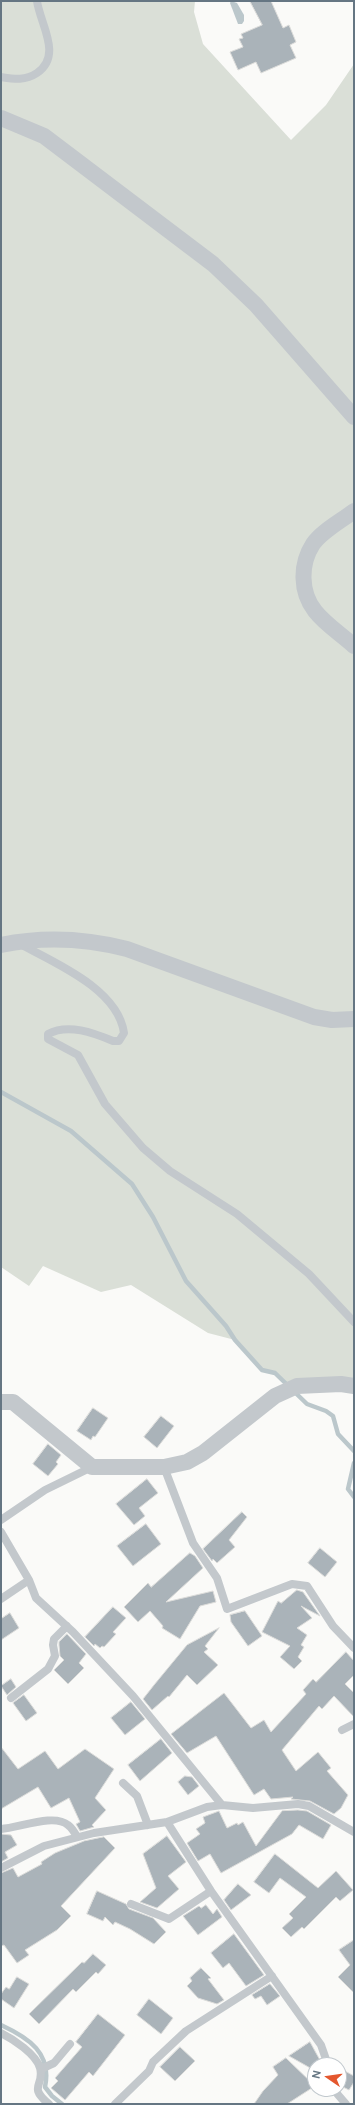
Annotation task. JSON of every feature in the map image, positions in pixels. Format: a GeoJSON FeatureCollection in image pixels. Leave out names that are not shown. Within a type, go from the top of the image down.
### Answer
{"type":"FeatureCollection","features":[{"type":"Feature","properties":{"kind":"street"},"geometry":{"type":"LineString","coordinates":[[1,118],[44,136],[213,264],[256,305],[354,417]]}},
{"type":"Feature","properties":{"kind":"street"},"geometry":{"type":"LineString","coordinates":[[354,511],[313,544],[308,554],[303,576],[308,599],[315,611],[354,646]]}},
{"type":"Feature","properties":{"kind":"street"},"geometry":{"type":"LineString","coordinates":[[6,943],[35,939],[70,939],[97,942],[126,949],[314,1017],[332,1020],[354,1019]]}},
{"type":"Feature","properties":{"kind":"street"},"geometry":{"type":"LineString","coordinates":[[1,1402],[13,1402],[92,1467],[164,1467],[187,1462],[203,1453],[275,1396],[291,1388],[341,1384],[354,1386]]}},
{"type":"Feature","properties":{"kind":"lane"},"geometry":{"type":"LineString","coordinates":[[1,77],[24,79],[32,76],[44,66],[50,48],[37,1]]}},
{"type":"Feature","properties":{"kind":"lane"},"geometry":{"type":"LineString","coordinates":[[6,943],[88,982],[110,1004],[122,1023],[124,1033],[119,1041],[113,1041],[79,1029],[52,1032],[48,1034],[48,1039],[78,1055],[106,1104],[143,1148],[170,1171],[237,1214],[309,1274],[354,1322]]}},
{"type":"Feature","properties":{"kind":"lane"},"geometry":{"type":"LineString","coordinates":[[1,1520],[45,1490],[92,1467]]}},
{"type":"Feature","properties":{"kind":"lane"},"geometry":{"type":"LineString","coordinates":[[164,1467],[193,1543],[217,1578],[227,1608],[292,1584],[307,1586],[333,1626],[354,1648]]}},
{"type":"Feature","properties":{"kind":"lane"},"geometry":{"type":"LineString","coordinates":[[1,1532],[29,1580],[36,1598],[67,1626],[135,1698],[222,1806]]}},
{"type":"Feature","properties":{"kind":"lane"},"geometry":{"type":"LineString","coordinates":[[1,1599],[29,1580]]}},
{"type":"Feature","properties":{"kind":"lane"},"geometry":{"type":"LineString","coordinates":[[11,1698],[48,1670],[55,1656],[52,1645],[54,1639],[67,1626]]}},
{"type":"Feature","properties":{"kind":"lane"},"geometry":{"type":"LineString","coordinates":[[342,1730],[354,1724]]}},
{"type":"Feature","properties":{"kind":"lane"},"geometry":{"type":"LineString","coordinates":[[123,1783],[137,1796],[148,1825]]}},
{"type":"Feature","properties":{"kind":"lane"},"geometry":{"type":"LineString","coordinates":[[1,1868],[44,1846],[94,1833],[167,1822],[207,1807],[222,1806],[253,1808],[298,1804],[309,1806],[354,1832]]}},
{"type":"Feature","properties":{"kind":"lane"},"geometry":{"type":"LineString","coordinates":[[1,1828],[13,1828],[44,1820],[62,1821],[69,1825],[77,1837]]}},
{"type":"Feature","properties":{"kind":"lane"},"geometry":{"type":"LineString","coordinates":[[167,1822],[211,1891],[322,2044],[326,2057]]}},
{"type":"Feature","properties":{"kind":"lane"},"geometry":{"type":"LineString","coordinates":[[131,1904],[169,1919],[211,1891]]}},
{"type":"Feature","properties":{"kind":"lane"},"geometry":{"type":"LineString","coordinates":[[115,2104],[149,2071],[153,2062],[186,2031],[272,1976]]}},
{"type":"Feature","properties":{"kind":"lane"},"geometry":{"type":"LineString","coordinates":[[1,2033],[16,2040],[37,2062],[41,2069],[37,2090],[39,2096],[49,2104]]}},
{"type":"Feature","properties":{"kind":"lane"},"geometry":{"type":"LineString","coordinates":[[41,2069],[52,2063],[70,2044]]}},
{"type":"Feature","properties":{"kind":"shaded area"},"geometry":{"type":"Polygon","coordinates":[[[1,1],[195,1],[194,12],[203,44],[291,140],[326,105],[354,64],[354,1382],[292,1389],[275,1373],[262,1370],[235,1340],[208,1333],[131,1285],[101,1292],[43,1266],[29,1286],[1,1267],[1,1]]]}},
{"type":"Feature","properties":{"kind":"shaded area"},"geometry":{"type":"Polygon","coordinates":[[[231,1],[237,3],[244,15],[244,21],[242,24],[238,24],[230,3],[231,1]]]}},
{"type":"Feature","properties":{"kind":"building"},"geometry":{"type":"Polygon","coordinates":[[[250,1],[271,1],[283,28],[289,25],[296,42],[290,45],[296,58],[261,73],[256,62],[238,70],[230,52],[243,47],[239,39],[243,38],[241,34],[262,25],[250,1]]]}},
{"type":"Feature","properties":{"kind":"building"},"geometry":{"type":"Polygon","coordinates":[[[93,1408],[108,1418],[95,1437],[93,1436],[91,1440],[77,1431],[93,1408]]]}},
{"type":"Feature","properties":{"kind":"building"},"geometry":{"type":"Polygon","coordinates":[[[161,1416],[174,1426],[157,1448],[144,1437],[161,1416]]]}},
{"type":"Feature","properties":{"kind":"building"},"geometry":{"type":"Polygon","coordinates":[[[48,1444],[61,1455],[56,1462],[58,1464],[48,1476],[33,1464],[48,1444]]]}},
{"type":"Feature","properties":{"kind":"building"},"geometry":{"type":"Polygon","coordinates":[[[147,1479],[158,1493],[139,1508],[145,1516],[134,1525],[116,1504],[147,1479]]]}},
{"type":"Feature","properties":{"kind":"building"},"geometry":{"type":"Polygon","coordinates":[[[242,1512],[247,1517],[229,1540],[235,1547],[217,1563],[213,1559],[212,1561],[203,1549],[242,1512]]]}},
{"type":"Feature","properties":{"kind":"building"},"geometry":{"type":"Polygon","coordinates":[[[146,1524],[161,1544],[133,1566],[117,1546],[146,1524]]]}},
{"type":"Feature","properties":{"kind":"building"},"geometry":{"type":"Polygon","coordinates":[[[320,1548],[337,1562],[325,1577],[308,1563],[320,1548]]]}},
{"type":"Feature","properties":{"kind":"building"},"geometry":{"type":"Polygon","coordinates":[[[190,1553],[195,1556],[203,1568],[166,1602],[213,1591],[216,1602],[200,1606],[180,1639],[162,1628],[163,1626],[150,1611],[138,1622],[124,1607],[148,1583],[151,1587],[190,1553]]]}},
{"type":"Feature","properties":{"kind":"building"},"geometry":{"type":"Polygon","coordinates":[[[297,1590],[303,1592],[320,1616],[301,1606],[312,1618],[297,1628],[307,1635],[301,1645],[304,1647],[298,1657],[302,1661],[294,1669],[280,1657],[290,1646],[262,1632],[278,1601],[281,1603],[297,1590]]]}},
{"type":"Feature","properties":{"kind":"building"},"geometry":{"type":"Polygon","coordinates":[[[113,1607],[126,1618],[113,1632],[116,1634],[104,1647],[102,1646],[100,1648],[95,1644],[94,1646],[85,1637],[113,1607]]]}},
{"type":"Feature","properties":{"kind":"building"},"geometry":{"type":"Polygon","coordinates":[[[245,1611],[262,1636],[248,1646],[231,1622],[230,1615],[245,1611]]]}},
{"type":"Feature","properties":{"kind":"building"},"geometry":{"type":"Polygon","coordinates":[[[10,1613],[19,1628],[1,1640],[1,1619],[10,1613]]]}},
{"type":"Feature","properties":{"kind":"building"},"geometry":{"type":"Polygon","coordinates":[[[219,1628],[205,1646],[208,1649],[204,1652],[218,1665],[197,1685],[187,1675],[169,1697],[168,1696],[152,1710],[143,1699],[154,1685],[187,1645],[219,1628]]]}},
{"type":"Feature","properties":{"kind":"building"},"geometry":{"type":"Polygon","coordinates":[[[67,1634],[86,1654],[79,1663],[84,1668],[68,1684],[54,1670],[64,1660],[60,1656],[59,1642],[67,1634]]]}},
{"type":"Feature","properties":{"kind":"building"},"geometry":{"type":"Polygon","coordinates":[[[346,1652],[354,1661],[354,1675],[345,1684],[354,1693],[354,1717],[334,1696],[322,1709],[319,1706],[282,1750],[296,1771],[318,1752],[331,1768],[327,1771],[348,1795],[341,1808],[334,1814],[310,1801],[291,1799],[293,1797],[271,1799],[264,1789],[254,1795],[216,1736],[187,1753],[171,1734],[224,1693],[251,1728],[264,1720],[271,1732],[306,1694],[303,1690],[313,1679],[316,1682],[346,1652]]]}},
{"type":"Feature","properties":{"kind":"building"},"geometry":{"type":"Polygon","coordinates":[[[11,1679],[16,1687],[7,1695],[1,1686],[11,1679]]]}},
{"type":"Feature","properties":{"kind":"building"},"geometry":{"type":"Polygon","coordinates":[[[24,1695],[37,1713],[26,1721],[13,1703],[24,1695]]]}},
{"type":"Feature","properties":{"kind":"building"},"geometry":{"type":"Polygon","coordinates":[[[131,1702],[145,1719],[125,1735],[111,1718],[131,1702]]]}},
{"type":"Feature","properties":{"kind":"building"},"geometry":{"type":"Polygon","coordinates":[[[161,1739],[172,1753],[140,1781],[128,1765],[161,1739]]]}},
{"type":"Feature","properties":{"kind":"building"},"geometry":{"type":"Polygon","coordinates":[[[1,1747],[18,1769],[45,1751],[58,1769],[85,1749],[114,1769],[95,1798],[106,1810],[92,1825],[94,1827],[80,1831],[76,1824],[80,1822],[69,1798],[51,1808],[38,1787],[1,1809],[1,1747]]]}},
{"type":"Feature","properties":{"kind":"building"},"geometry":{"type":"Polygon","coordinates":[[[185,1776],[192,1777],[199,1786],[188,1795],[178,1782],[185,1776]]]}},
{"type":"Feature","properties":{"kind":"building"},"geometry":{"type":"Polygon","coordinates":[[[219,1811],[227,1828],[243,1822],[256,1846],[282,1811],[307,1811],[331,1825],[323,1839],[299,1825],[292,1834],[221,1873],[210,1854],[198,1861],[187,1843],[200,1834],[196,1829],[205,1823],[203,1817],[219,1811]]]}},
{"type":"Feature","properties":{"kind":"building"},"geometry":{"type":"Polygon","coordinates":[[[1,1834],[11,1835],[17,1845],[5,1852],[8,1858],[1,1862],[1,1834]]]}},
{"type":"Feature","properties":{"kind":"building"},"geometry":{"type":"Polygon","coordinates":[[[167,1836],[186,1862],[168,1876],[179,1889],[157,1908],[140,1902],[156,1888],[143,1854],[167,1836]]]}},
{"type":"Feature","properties":{"kind":"building"},"geometry":{"type":"Polygon","coordinates":[[[104,1837],[115,1848],[61,1906],[71,1916],[57,1930],[25,1950],[29,1955],[17,1963],[4,1945],[1,1946],[1,1873],[13,1868],[18,1877],[42,1864],[41,1862],[55,1853],[84,1841],[104,1837]]]}},
{"type":"Feature","properties":{"kind":"building"},"geometry":{"type":"Polygon","coordinates":[[[275,1854],[318,1888],[336,1871],[353,1890],[340,1901],[336,1897],[304,1929],[302,1927],[291,1937],[282,1928],[293,1918],[289,1914],[306,1897],[280,1878],[269,1893],[254,1882],[275,1854]]]}},
{"type":"Feature","properties":{"kind":"building"},"geometry":{"type":"Polygon","coordinates":[[[238,1884],[251,1895],[231,1910],[224,1900],[238,1884]]]}},
{"type":"Feature","properties":{"kind":"building"},"geometry":{"type":"Polygon","coordinates":[[[97,1891],[126,1904],[129,1909],[153,1918],[166,1932],[154,1944],[130,1929],[115,1922],[113,1925],[105,1917],[103,1921],[87,1914],[97,1891]]]}},
{"type":"Feature","properties":{"kind":"building"},"geometry":{"type":"Polygon","coordinates":[[[206,1905],[213,1914],[217,1909],[222,1917],[198,1935],[183,1916],[199,1906],[201,1908],[206,1905]]]}},
{"type":"Feature","properties":{"kind":"building"},"geometry":{"type":"Polygon","coordinates":[[[234,1934],[264,1975],[246,1986],[229,1963],[223,1968],[211,1953],[234,1934]]]}},
{"type":"Feature","properties":{"kind":"building"},"geometry":{"type":"Polygon","coordinates":[[[354,1940],[354,1993],[338,1977],[350,1965],[339,1950],[354,1940]]]}},
{"type":"Feature","properties":{"kind":"building"},"geometry":{"type":"Polygon","coordinates":[[[93,1954],[106,1965],[98,1974],[96,1972],[76,1992],[73,1989],[39,2024],[29,2014],[82,1962],[84,1963],[93,1954]]]}},
{"type":"Feature","properties":{"kind":"building"},"geometry":{"type":"Polygon","coordinates":[[[201,1968],[211,1978],[208,1979],[224,2000],[217,2004],[198,1998],[187,1986],[192,1981],[190,1978],[201,1968]]]}},
{"type":"Feature","properties":{"kind":"building"},"geometry":{"type":"Polygon","coordinates":[[[17,1977],[29,1984],[14,2008],[1,1999],[1,1994],[6,1987],[9,1989],[17,1977]]]}},
{"type":"Feature","properties":{"kind":"building"},"geometry":{"type":"Polygon","coordinates":[[[270,1984],[280,1996],[267,2005],[261,1996],[255,1999],[252,1995],[270,1984]]]}},
{"type":"Feature","properties":{"kind":"building"},"geometry":{"type":"Polygon","coordinates":[[[149,1999],[173,2018],[161,2034],[137,2015],[149,1999]]]}},
{"type":"Feature","properties":{"kind":"building"},"geometry":{"type":"Polygon","coordinates":[[[98,2014],[125,2035],[93,2076],[89,2072],[65,2100],[51,2088],[58,2081],[55,2078],[82,2047],[76,2042],[98,2014]]]}},
{"type":"Feature","properties":{"kind":"building"},"geometry":{"type":"Polygon","coordinates":[[[310,2042],[318,2057],[307,2057],[307,2066],[289,2056],[310,2042]]]}},
{"type":"Feature","properties":{"kind":"building"},"geometry":{"type":"Polygon","coordinates":[[[180,2047],[195,2061],[175,2081],[160,2067],[180,2047]]]}},
{"type":"Feature","properties":{"kind":"building"},"geometry":{"type":"Polygon","coordinates":[[[286,2058],[307,2078],[307,2091],[287,2104],[254,2104],[263,2091],[278,2075],[273,2067],[286,2058]]]}},
{"type":"Feature","properties":{"kind":"building"},"geometry":{"type":"Polygon","coordinates":[[[347,2072],[354,2076],[354,2082],[349,2090],[347,2089],[347,2072]]]}},
{"type":"Feature","properties":{"kind":"waterway"},"geometry":{"type":"LineString","coordinates":[[1,1092],[71,1131],[132,1184],[153,1217],[186,1281],[226,1326],[235,1340],[262,1370],[275,1373],[307,1404],[326,1411],[333,1416],[338,1434],[354,1451]]}},
{"type":"Feature","properties":{"kind":"waterway"},"geometry":{"type":"LineString","coordinates":[[354,1463],[348,1489],[354,1497]]}},
{"type":"Feature","properties":{"kind":"waterway"},"geometry":{"type":"LineString","coordinates":[[1,2025],[21,2035],[36,2048],[42,2056],[45,2065],[45,2087],[52,2096],[62,2104]]}}]}
